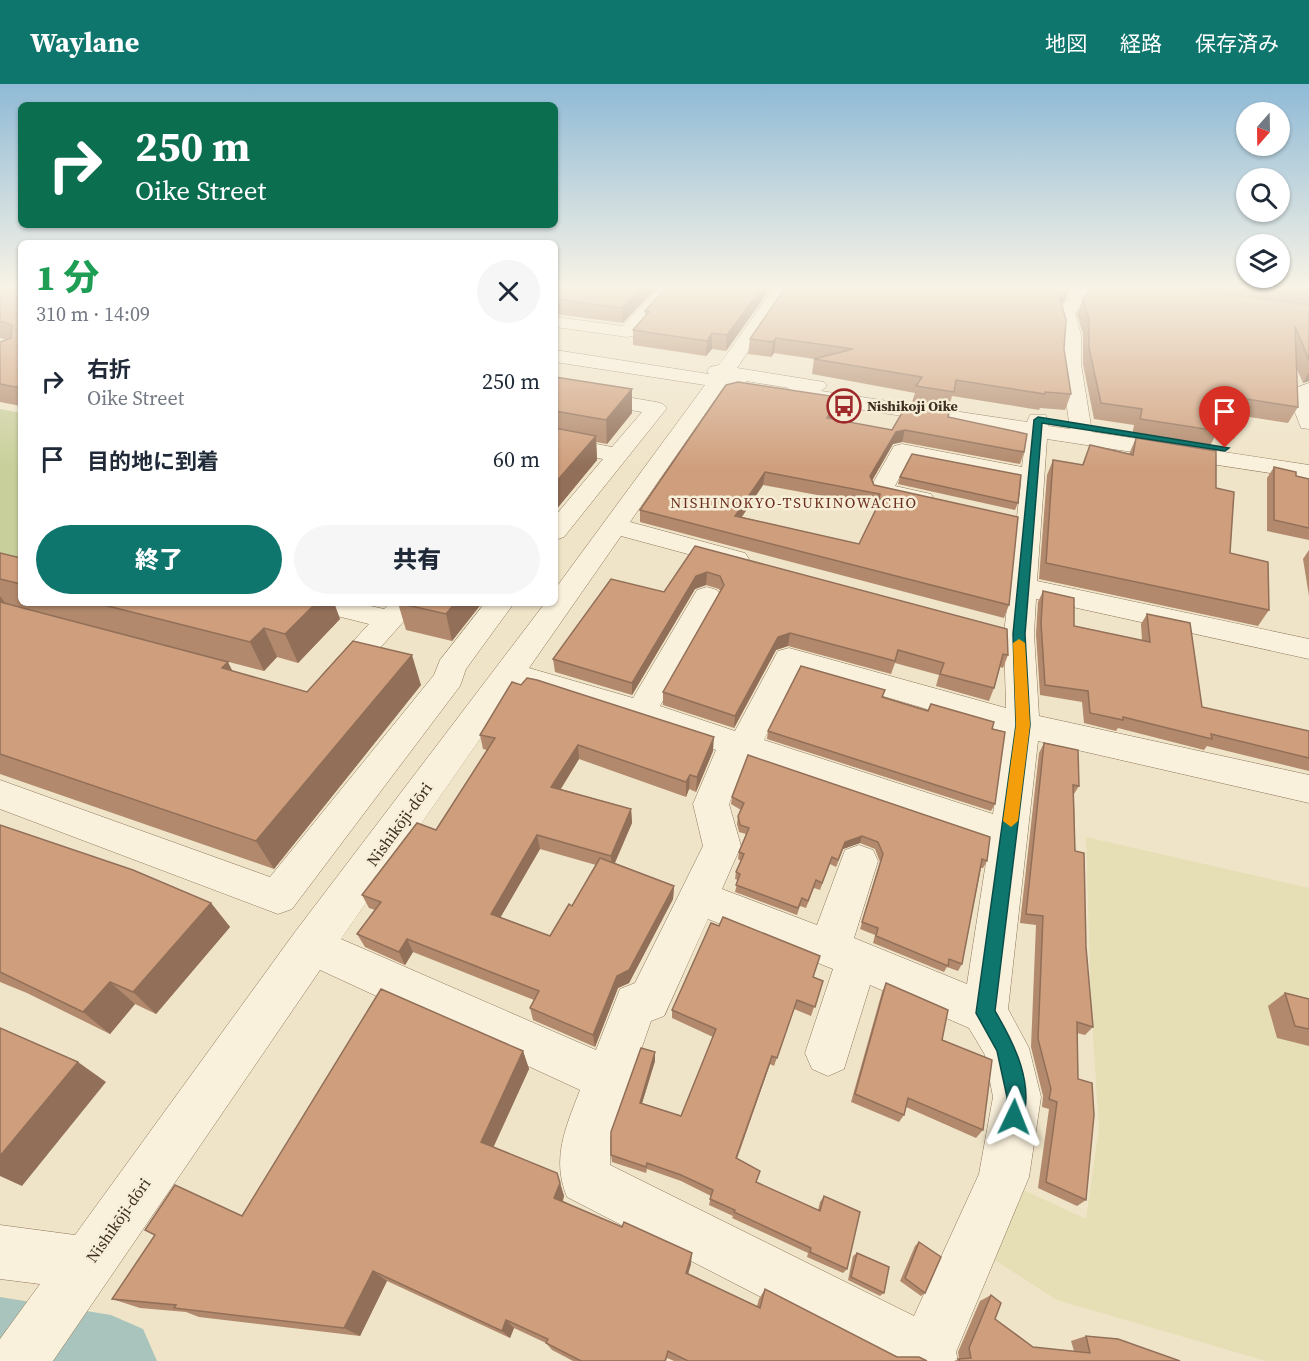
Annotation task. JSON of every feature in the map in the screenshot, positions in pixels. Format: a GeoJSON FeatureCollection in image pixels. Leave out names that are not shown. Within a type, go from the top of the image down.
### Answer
{"type":"FeatureCollection","features":[{"type":"Feature","properties":{"kind":"street"},"geometry":{"type":"LineString","coordinates":[[564,348],[721,377]]}},
{"type":"Feature","properties":{"kind":"street","name":"Nishikōji-dōri"},"geometry":{"type":"LineString","coordinates":[[558,605],[741,348]]}},
{"type":"Feature","properties":{"kind":"street"},"geometry":{"type":"LineString","coordinates":[[1072,348],[1071,364],[1082,431]]}},
{"type":"Feature","properties":{"kind":"street"},"geometry":{"type":"LineString","coordinates":[[558,356],[721,377],[1038,425],[1309,461]]}},
{"type":"Feature","properties":{"kind":"street"},"geometry":{"type":"LineString","coordinates":[[558,392],[656,408],[558,528]]}},
{"type":"Feature","properties":{"kind":"street"},"geometry":{"type":"LineString","coordinates":[[1304,392],[1309,423]]}},
{"type":"Feature","properties":{"kind":"street"},"geometry":{"type":"LineString","coordinates":[[985,1013],[1023,725],[1007,631],[1023,587],[1018,520],[1033,476],[1038,425]]}},
{"type":"Feature","properties":{"kind":"street"},"geometry":{"type":"LineString","coordinates":[[1082,431],[1309,472]]}},
{"type":"Feature","properties":{"kind":"street"},"geometry":{"type":"LineString","coordinates":[[558,444],[618,455]]}},
{"type":"Feature","properties":{"kind":"street"},"geometry":{"type":"LineString","coordinates":[[949,505],[881,490],[902,451],[1033,476]]}},
{"type":"Feature","properties":{"kind":"street"},"geometry":{"type":"LineString","coordinates":[[614,526],[764,566]]}},
{"type":"Feature","properties":{"kind":"street"},"geometry":{"type":"LineString","coordinates":[[1023,587],[1309,649]]}},
{"type":"Feature","properties":{"kind":"street"},"geometry":{"type":"LineString","coordinates":[[641,712],[707,596]]}},
{"type":"Feature","properties":{"kind":"street"},"geometry":{"type":"LineString","coordinates":[[345,606],[398,612]]}},
{"type":"Feature","properties":{"kind":"street"},"geometry":{"type":"LineString","coordinates":[[0,794],[278,897],[449,678],[451,667],[498,606]]}},
{"type":"Feature","properties":{"kind":"street","name":"Nishikōji-dōri"},"geometry":{"type":"LineString","coordinates":[[19,1361],[310,945],[557,606]]}},
{"type":"Feature","properties":{"kind":"street"},"geometry":{"type":"LineString","coordinates":[[315,698],[398,612]]}},
{"type":"Feature","properties":{"kind":"street"},"geometry":{"type":"LineString","coordinates":[[697,897],[985,1013],[1006,1048],[1017,1097],[1004,1177],[928,1357],[585,1179],[586,1139],[635,1004],[650,1000],[697,897],[722,846],[711,804],[740,744],[789,658],[1023,725],[1309,789]]}},
{"type":"Feature","properties":{"kind":"street"},"geometry":{"type":"LineString","coordinates":[[510,672],[740,744],[1009,835]]}},
{"type":"Feature","properties":{"kind":"street"},"geometry":{"type":"LineString","coordinates":[[828,1053],[859,861]]}},
{"type":"Feature","properties":{"kind":"street"},"geometry":{"type":"LineString","coordinates":[[310,945],[608,1079]]}},
{"type":"Feature","properties":{"kind":"street"},"geometry":{"type":"LineString","coordinates":[[0,1252],[88,1263]]}},
{"type":"Feature","properties":{"kind":"shaded area"},"geometry":{"type":"Polygon","coordinates":[[[1086,837],[1309,888],[1309,1361],[1266,1361],[1057,1300],[985,1254],[1015,1186],[1086,1219],[1099,1128],[1091,1005],[1086,837]]]}},
{"type":"Feature","properties":{"kind":"green space"},"geometry":{"type":"Polygon","coordinates":[[[0,409],[18,412],[18,576],[0,589],[0,409]]]}},
{"type":"Feature","properties":{"kind":"building"},"geometry":{"type":"Polygon","coordinates":[[[0,348],[18,348],[18,387],[0,384],[0,348]]]}},
{"type":"Feature","properties":{"kind":"building"},"geometry":{"type":"Polygon","coordinates":[[[843,348],[1064,348],[1071,394],[1045,392],[1045,394],[956,380],[954,392],[916,386],[922,377],[814,359],[853,349],[843,348]]]}},
{"type":"Feature","properties":{"kind":"building"},"geometry":{"type":"Polygon","coordinates":[[[1089,348],[1296,348],[1298,407],[1246,399],[1248,407],[1239,405],[1243,422],[1219,418],[1218,431],[1140,419],[1142,409],[1101,403],[1089,348]]]}},
{"type":"Feature","properties":{"kind":"building"},"geometry":{"type":"Polygon","coordinates":[[[1304,348],[1309,348],[1309,360],[1304,348]]]}},
{"type":"Feature","properties":{"kind":"building"},"geometry":{"type":"Polygon","coordinates":[[[558,377],[632,389],[606,420],[558,412],[558,377]]]}},
{"type":"Feature","properties":{"kind":"building"},"geometry":{"type":"Polygon","coordinates":[[[738,382],[837,397],[827,418],[892,430],[906,406],[949,413],[948,417],[1027,434],[1024,452],[905,430],[896,432],[870,476],[874,485],[1018,517],[1009,605],[640,510],[726,385],[738,382]],[[765,472],[735,516],[859,544],[881,499],[879,499],[880,494],[765,472]]]}},
{"type":"Feature","properties":{"kind":"building"},"geometry":{"type":"Polygon","coordinates":[[[558,429],[596,436],[558,480],[558,429]]]}},
{"type":"Feature","properties":{"kind":"building"},"geometry":{"type":"Polygon","coordinates":[[[1136,438],[1216,451],[1216,488],[1234,492],[1230,553],[1268,562],[1269,610],[1046,563],[1053,460],[1083,465],[1090,445],[1133,455],[1136,438]]]}},
{"type":"Feature","properties":{"kind":"building"},"geometry":{"type":"Polygon","coordinates":[[[912,454],[1021,475],[1018,503],[900,477],[912,454]]]}},
{"type":"Feature","properties":{"kind":"building"},"geometry":{"type":"Polygon","coordinates":[[[1274,467],[1296,472],[1296,476],[1309,479],[1309,528],[1274,520],[1274,467]]]}},
{"type":"Feature","properties":{"kind":"building"},"geometry":{"type":"Polygon","coordinates":[[[695,546],[1007,629],[1008,655],[1003,654],[994,688],[940,674],[944,663],[898,650],[895,661],[790,633],[778,637],[735,716],[663,692],[724,585],[720,576],[707,572],[696,576],[632,683],[553,659],[611,579],[664,592],[695,546]]]}},
{"type":"Feature","properties":{"kind":"building"},"geometry":{"type":"Polygon","coordinates":[[[0,553],[18,557],[18,583],[0,579],[0,553]]]}},
{"type":"Feature","properties":{"kind":"building"},"geometry":{"type":"Polygon","coordinates":[[[1043,591],[1074,598],[1074,626],[1150,642],[1147,614],[1190,623],[1202,707],[1309,731],[1309,758],[1211,734],[1212,739],[1123,717],[1123,720],[1090,713],[1088,691],[1045,685],[1041,623],[1043,591]]]}},
{"type":"Feature","properties":{"kind":"building"},"geometry":{"type":"Polygon","coordinates":[[[0,602],[228,662],[222,668],[307,692],[353,641],[412,655],[256,841],[0,754],[0,602]]]}},
{"type":"Feature","properties":{"kind":"building"},"geometry":{"type":"Polygon","coordinates":[[[108,606],[313,606],[285,634],[264,628],[250,642],[108,606]]]}},
{"type":"Feature","properties":{"kind":"building"},"geometry":{"type":"Polygon","coordinates":[[[411,606],[453,606],[446,614],[411,606]]]}},
{"type":"Feature","properties":{"kind":"building"},"geometry":{"type":"Polygon","coordinates":[[[801,666],[885,690],[882,697],[928,711],[931,704],[994,722],[992,729],[1005,732],[995,804],[768,731],[801,666]]]}},
{"type":"Feature","properties":{"kind":"building"},"geometry":{"type":"Polygon","coordinates":[[[527,678],[714,737],[697,777],[690,775],[686,782],[578,745],[551,787],[631,809],[611,856],[537,835],[491,914],[550,936],[569,904],[572,906],[600,858],[674,886],[629,970],[617,976],[593,1035],[530,1008],[539,991],[407,939],[399,952],[357,934],[381,902],[362,895],[417,823],[436,830],[495,738],[480,735],[512,682],[521,685],[527,678]]]}},
{"type":"Feature","properties":{"kind":"building"},"geometry":{"type":"Polygon","coordinates":[[[1044,743],[1078,750],[1079,786],[1073,785],[1075,851],[1084,853],[1086,947],[1093,1027],[1077,1022],[1078,1079],[1092,1083],[1094,1115],[1086,1200],[1046,1182],[1057,1102],[1049,1099],[1051,1089],[1038,1039],[1043,916],[1026,914],[1044,743]]]}},
{"type":"Feature","properties":{"kind":"building"},"geometry":{"type":"Polygon","coordinates":[[[748,755],[990,837],[987,861],[982,859],[962,964],[949,959],[948,966],[876,936],[878,928],[862,922],[883,854],[878,842],[862,836],[845,842],[838,860],[832,857],[822,883],[816,880],[808,901],[802,898],[798,908],[736,885],[740,874],[736,872],[744,854],[739,852],[749,828],[740,825],[738,816],[744,803],[732,797],[748,755]]]}},
{"type":"Feature","properties":{"kind":"building"},"geometry":{"type":"Polygon","coordinates":[[[0,825],[133,870],[211,903],[133,992],[110,982],[83,1012],[0,972],[0,825]]]}},
{"type":"Feature","properties":{"kind":"building"},"geometry":{"type":"Polygon","coordinates":[[[723,917],[820,956],[813,977],[823,981],[815,1007],[797,1000],[777,1058],[772,1056],[736,1158],[760,1171],[756,1182],[820,1211],[824,1196],[860,1212],[847,1269],[810,1252],[811,1248],[710,1199],[713,1190],[647,1163],[646,1167],[611,1155],[611,1132],[641,1048],[655,1052],[640,1103],[681,1116],[716,1029],[672,1010],[711,923],[719,926],[723,917]]]}},
{"type":"Feature","properties":{"kind":"building"},"geometry":{"type":"Polygon","coordinates":[[[886,983],[948,1010],[942,1040],[992,1060],[983,1130],[908,1098],[904,1115],[855,1094],[886,983]]]}},
{"type":"Feature","properties":{"kind":"building"},"geometry":{"type":"Polygon","coordinates":[[[381,989],[523,1051],[481,1142],[557,1173],[560,1183],[554,1198],[622,1227],[624,1222],[692,1253],[686,1273],[760,1308],[765,1289],[897,1357],[919,1357],[927,1361],[688,1361],[668,1351],[665,1361],[581,1361],[546,1343],[548,1339],[506,1320],[502,1331],[373,1271],[344,1328],[174,1308],[176,1305],[112,1299],[155,1235],[145,1230],[175,1185],[242,1216],[381,989]]]}},
{"type":"Feature","properties":{"kind":"building"},"geometry":{"type":"Polygon","coordinates":[[[1285,993],[1309,999],[1309,1029],[1295,1026],[1285,993]]]}},
{"type":"Feature","properties":{"kind":"building"},"geometry":{"type":"Polygon","coordinates":[[[0,1028],[78,1062],[0,1156],[0,1028]]]}},
{"type":"Feature","properties":{"kind":"building"},"geometry":{"type":"Polygon","coordinates":[[[919,1242],[941,1257],[925,1293],[905,1278],[919,1242]]]}},
{"type":"Feature","properties":{"kind":"building"},"geometry":{"type":"Polygon","coordinates":[[[857,1253],[889,1267],[884,1293],[851,1277],[857,1253]]]}},
{"type":"Feature","properties":{"kind":"building"},"geometry":{"type":"Polygon","coordinates":[[[991,1295],[1001,1303],[995,1319],[1033,1347],[1090,1353],[1086,1336],[1118,1339],[1180,1361],[960,1361],[958,1359],[971,1358],[969,1348],[991,1295]]]}},
{"type":"Feature","properties":{"kind":"waterway"},"geometry":{"type":"LineString","coordinates":[[0,1342],[111,1361]]}},
{"type":"Feature","properties":{"kind":"slow traffic"},"geometry":{"type":"LineString","coordinates":[[1011,821],[1023,725],[1019,643]]}},
{"type":"Feature","properties":{"kind":"place","name":"Nishikoji Oike"},"geometry":{"type":"Point","coordinates":[844,406]}},
{"type":"Feature","properties":{"kind":"district","name":"NISHINOKYO-TSUKINOWACHO"},"geometry":{"type":"Point","coordinates":[794,503]}},
{"type":"Feature","properties":{"kind":"route"},"geometry":{"type":"LineString","coordinates":[[1014,1117],[1017,1097],[1006,1048],[985,1013],[1023,725],[1019,634],[1038,420],[1225,448]]}}]}
